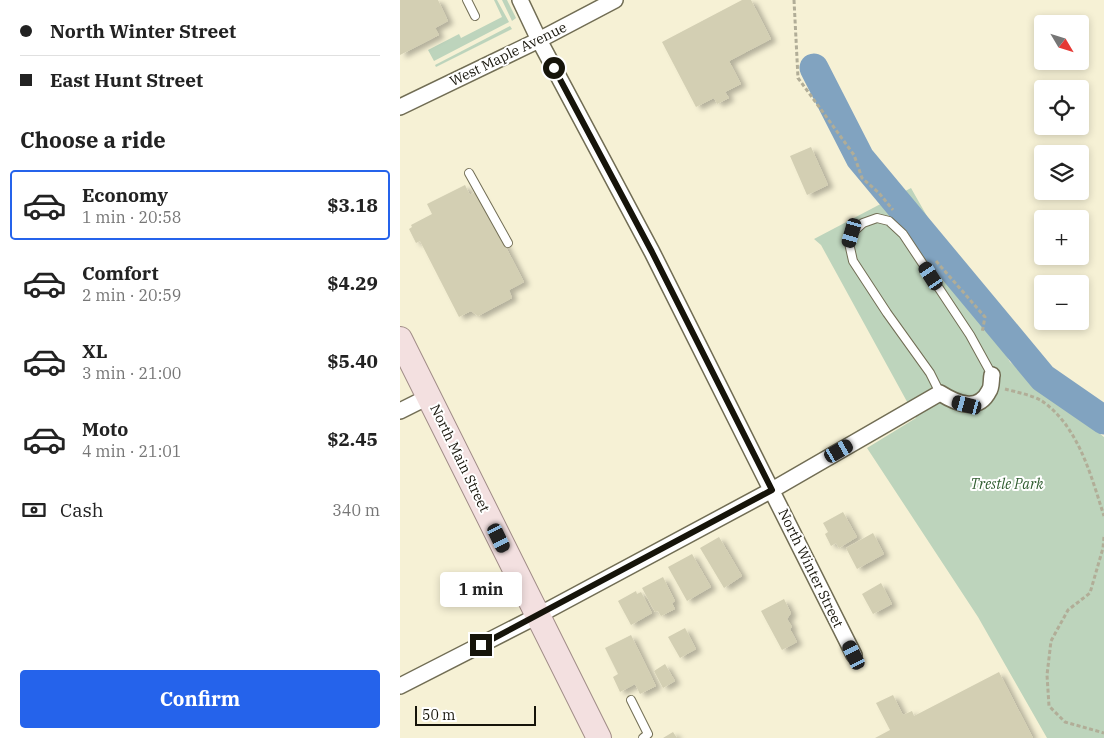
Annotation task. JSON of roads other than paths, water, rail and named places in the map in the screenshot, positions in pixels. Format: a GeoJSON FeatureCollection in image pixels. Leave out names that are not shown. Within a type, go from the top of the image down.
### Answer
{"type":"FeatureCollection","features":[{"type":"Feature","properties":{"kind":"main road","name":"North Main Street"},"geometry":{"type":"LineString","coordinates":[[400,339],[599,738]]}},
{"type":"Feature","properties":{"kind":"street","name":"North Winter Street"},"geometry":{"type":"LineString","coordinates":[[520,0],[539,40],[652,252],[854,655]]}},
{"type":"Feature","properties":{"kind":"street","name":"West Maple Avenue"},"geometry":{"type":"LineString","coordinates":[[400,107],[539,40],[615,0]]}},
{"type":"Feature","properties":{"kind":"street"},"geometry":{"type":"LineString","coordinates":[[400,686],[537,616],[772,490],[940,393],[954,402],[967,405],[981,401],[990,390],[992,374]]}},
{"type":"Feature","properties":{"kind":"street"},"geometry":{"type":"LineString","coordinates":[[400,411],[430,396]]}},
{"type":"Feature","properties":{"kind":"lane"},"geometry":{"type":"LineString","coordinates":[[467,0],[475,16]]}},
{"type":"Feature","properties":{"kind":"lane"},"geometry":{"type":"LineString","coordinates":[[469,173],[508,243]]}},
{"type":"Feature","properties":{"kind":"lane"},"geometry":{"type":"LineString","coordinates":[[940,393],[930,372],[887,313],[853,260],[849,243],[852,233],[863,223],[878,218],[883,219],[889,221],[902,234],[970,336],[992,374]]}},
{"type":"Feature","properties":{"kind":"lane"},"geometry":{"type":"LineString","coordinates":[[631,700],[648,734],[643,738]]}},
{"type":"Feature","properties":{"kind":"waterway"},"geometry":{"type":"LineString","coordinates":[[814,68],[860,158],[1043,378],[1104,420]]}},
{"type":"Feature","properties":{"kind":"park label","name":"Trestle Park"},"geometry":{"type":"Point","coordinates":[1007,484]}}]}
